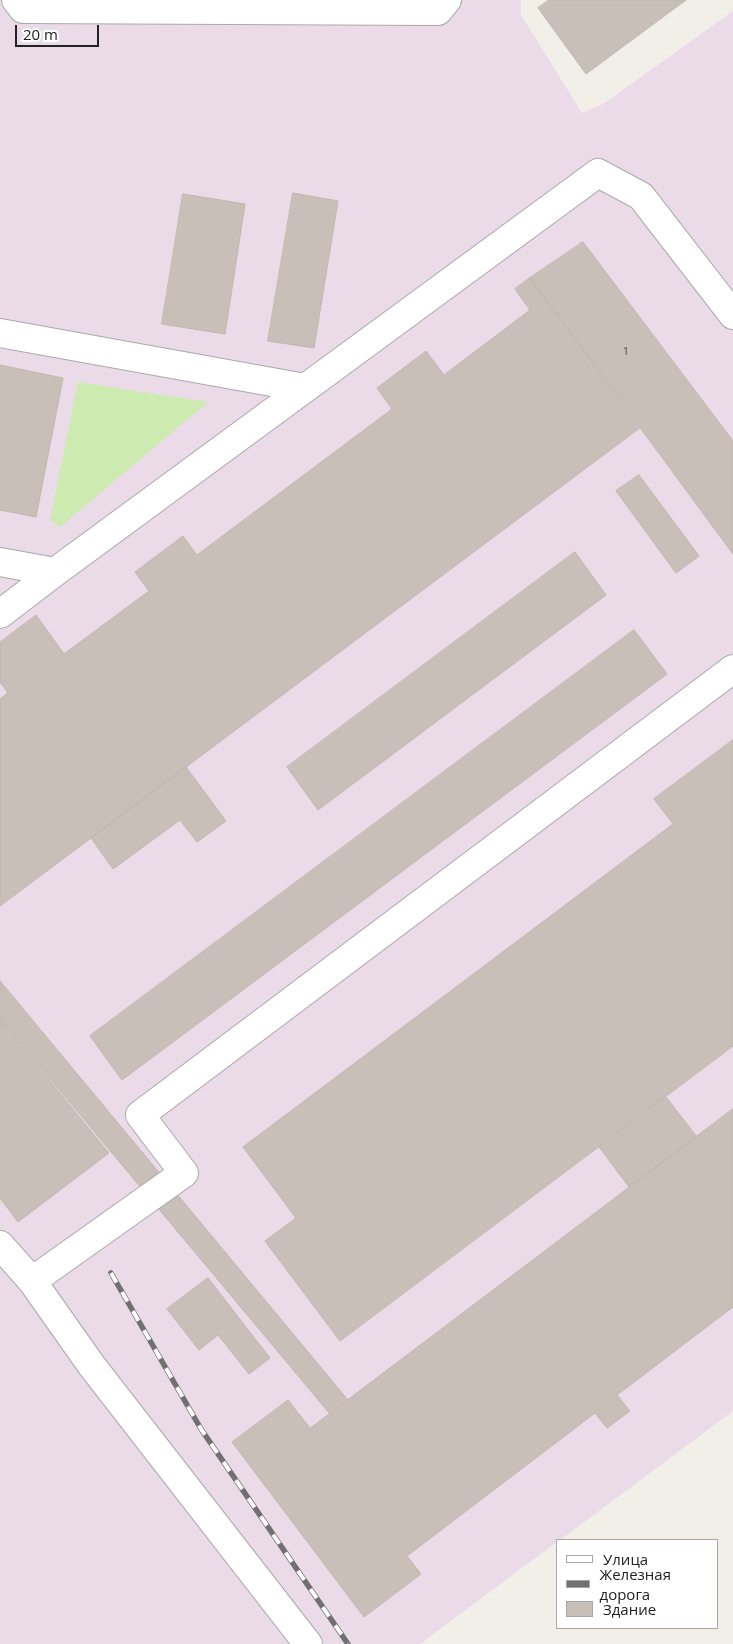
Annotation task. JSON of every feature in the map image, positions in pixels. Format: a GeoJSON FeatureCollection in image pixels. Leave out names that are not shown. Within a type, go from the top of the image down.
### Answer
{"type":"FeatureCollection","features":[{"type":"Feature","properties":{"kind":"street"},"geometry":{"type":"LineString","coordinates":[[16,0],[23,9],[408,11],[438,11],[447,0]]}},
{"type":"Feature","properties":{"kind":"street"},"geometry":{"type":"LineString","coordinates":[[0,614],[598,173],[641,196],[733,315]]}},
{"type":"Feature","properties":{"kind":"street"},"geometry":{"type":"LineString","coordinates":[[0,333],[305,388]]}},
{"type":"Feature","properties":{"kind":"street"},"geometry":{"type":"LineString","coordinates":[[0,562],[55,572]]}},
{"type":"Feature","properties":{"kind":"street"},"geometry":{"type":"LineString","coordinates":[[32,1282],[184,1172],[140,1115],[733,669]]}},
{"type":"Feature","properties":{"kind":"street"},"geometry":{"type":"LineString","coordinates":[[0,1245],[32,1282],[92,1366],[308,1644]]}},
{"type":"Feature","properties":{"kind":"shaded area"},"geometry":{"type":"Polygon","coordinates":[[[0,0],[521,0],[521,15],[582,113],[603,104],[733,11],[733,1411],[561,1539],[556,1539],[556,1543],[420,1644],[0,1644],[0,0]]]}},
{"type":"Feature","properties":{"kind":"green space"},"geometry":{"type":"Polygon","coordinates":[[[78,382],[208,402],[60,527],[50,520],[78,382]]]}},
{"type":"Feature","properties":{"kind":"building"},"geometry":{"type":"Polygon","coordinates":[[[549,0],[686,0],[586,74],[538,8],[549,0]]]}},
{"type":"Feature","properties":{"kind":"building"},"geometry":{"type":"Polygon","coordinates":[[[293,193],[338,201],[314,348],[268,341],[293,193]]]}},
{"type":"Feature","properties":{"kind":"building"},"geometry":{"type":"Polygon","coordinates":[[[183,194],[245,204],[225,334],[162,324],[183,194]]]}},
{"type":"Feature","properties":{"kind":"building"},"geometry":{"type":"Polygon","coordinates":[[[583,242],[733,441],[733,554],[530,278],[583,242]]]}},
{"type":"Feature","properties":{"kind":"building"},"geometry":{"type":"Polygon","coordinates":[[[530,278],[641,427],[0,906],[0,699],[8,693],[0,682],[0,642],[36,615],[64,654],[149,591],[135,572],[183,536],[197,555],[392,409],[377,388],[426,351],[444,375],[530,310],[515,289],[530,278]]]}},
{"type":"Feature","properties":{"kind":"building"},"geometry":{"type":"Polygon","coordinates":[[[0,365],[63,378],[36,517],[0,510],[0,365]]]}},
{"type":"Feature","properties":{"kind":"building"},"geometry":{"type":"Polygon","coordinates":[[[639,475],[699,556],[676,573],[616,491],[639,475]]]}},
{"type":"Feature","properties":{"kind":"building"},"geometry":{"type":"Polygon","coordinates":[[[575,552],[606,595],[318,810],[287,767],[575,552]]]}},
{"type":"Feature","properties":{"kind":"building"},"geometry":{"type":"Polygon","coordinates":[[[634,630],[667,674],[122,1080],[90,1036],[634,630]]]}},
{"type":"Feature","properties":{"kind":"building"},"geometry":{"type":"Polygon","coordinates":[[[733,740],[733,1046],[340,1341],[265,1241],[296,1218],[243,1147],[673,824],[654,799],[733,740]]]}},
{"type":"Feature","properties":{"kind":"building"},"geometry":{"type":"Polygon","coordinates":[[[186,767],[226,821],[197,842],[180,820],[113,869],[91,838],[186,767]]]}},
{"type":"Feature","properties":{"kind":"building"},"geometry":{"type":"Polygon","coordinates":[[[0,981],[348,1400],[330,1414],[0,1019],[0,981]]]}},
{"type":"Feature","properties":{"kind":"building"},"geometry":{"type":"Polygon","coordinates":[[[0,1020],[109,1153],[18,1222],[0,1198],[0,1020]]]}},
{"type":"Feature","properties":{"kind":"building"},"geometry":{"type":"Polygon","coordinates":[[[666,1097],[697,1137],[629,1187],[599,1147],[666,1097]]]}},
{"type":"Feature","properties":{"kind":"building"},"geometry":{"type":"Polygon","coordinates":[[[733,1109],[733,1307],[617,1395],[630,1411],[607,1428],[595,1413],[407,1556],[421,1574],[364,1617],[232,1442],[288,1400],[310,1428],[733,1109]]]}},
{"type":"Feature","properties":{"kind":"building"},"geometry":{"type":"Polygon","coordinates":[[[208,1278],[270,1358],[249,1374],[218,1335],[199,1350],[167,1309],[208,1278]]]}},
{"type":"Feature","properties":{"kind":"railway"},"geometry":{"type":"LineString","coordinates":[[111,1273],[201,1429],[348,1644]]}}]}
